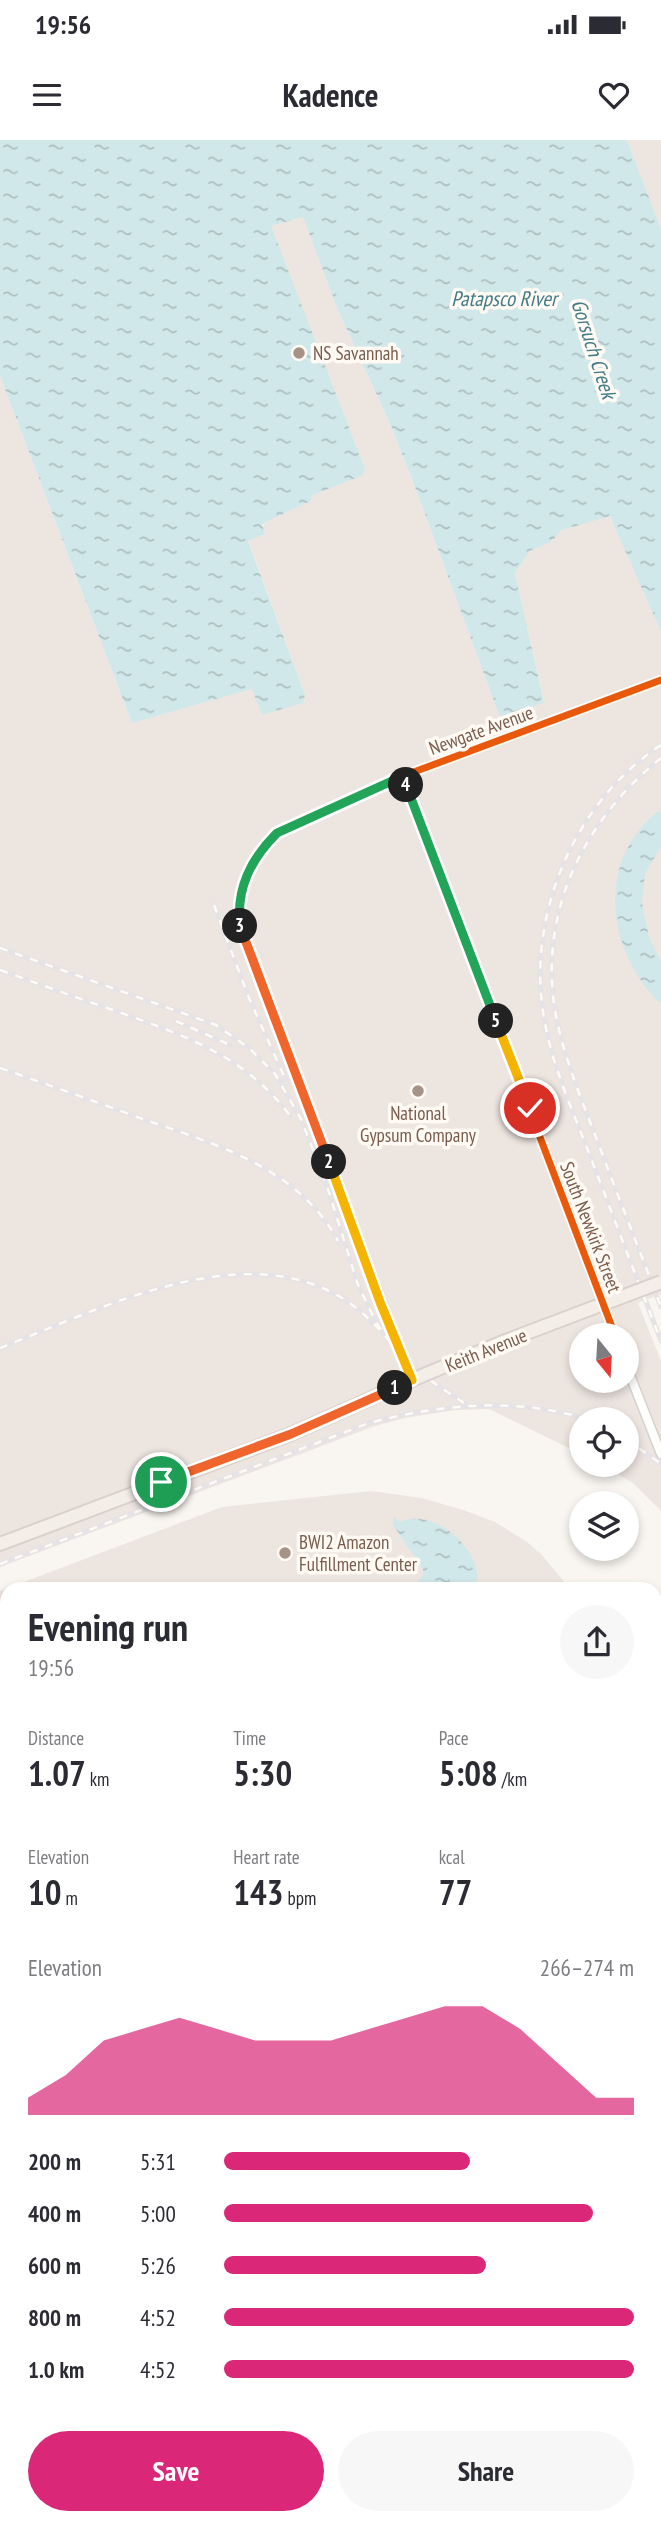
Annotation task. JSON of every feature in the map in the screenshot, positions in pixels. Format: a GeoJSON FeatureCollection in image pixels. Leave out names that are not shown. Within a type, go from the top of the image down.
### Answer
{"type":"FeatureCollection","features":[{"type":"Feature","properties":{"kind":"main road","name":"Keith Avenue"},"geometry":{"type":"LineString","coordinates":[[0,1544],[291,1434],[500,1343],[661,1282]]}},
{"type":"Feature","properties":{"kind":"street","name":"Newgate Avenue"},"geometry":{"type":"LineString","coordinates":[[412,1380],[240,927],[240,894],[249,867],[277,833],[403,776],[661,680]]}},
{"type":"Feature","properties":{"kind":"street","name":"South Newkirk Street"},"geometry":{"type":"LineString","coordinates":[[403,776],[610,1323]]}},
{"type":"Feature","properties":{"kind":"street","name":"Keith Avenue"},"geometry":{"type":"LineString","coordinates":[[449,1363],[602,1302]]}},
{"type":"Feature","properties":{"kind":"street"},"geometry":{"type":"LineString","coordinates":[[637,1393],[661,1454]]}},
{"type":"Feature","properties":{"kind":"shaded area"},"geometry":{"type":"Polygon","coordinates":[[[627,140],[661,140],[661,229],[627,140]]]}},
{"type":"Feature","properties":{"kind":"shaded area"},"geometry":{"type":"Polygon","coordinates":[[[304,217],[338,310],[412,479],[501,720],[544,701],[515,573],[530,551],[551,542],[562,530],[610,515],[661,632],[661,1294],[638,1303],[661,1361],[661,1511],[633,1483],[623,1477],[639,1477],[639,1407],[569,1407],[569,1448],[489,1409],[455,1410],[405,1418],[372,1427],[0,1567],[0,376],[132,723],[252,689],[305,695],[248,540],[268,521],[311,501],[310,496],[363,475],[365,469],[270,226],[304,217]]]}},
{"type":"Feature","properties":{"kind":"shaded area"},"geometry":{"type":"Polygon","coordinates":[[[371,1491],[422,1498],[495,1522],[527,1542],[542,1555],[564,1582],[24,1582],[222,1507],[371,1491]]]}},
{"type":"Feature","properties":{"kind":"water","name":"Patapsco River"},"geometry":{"type":"Polygon","coordinates":[[[0,140],[627,140],[661,229],[661,632],[610,516],[562,530],[551,542],[530,551],[515,573],[544,702],[501,720],[412,479],[338,310],[303,217],[271,226],[365,469],[363,475],[311,496],[311,501],[268,521],[262,525],[265,534],[248,541],[305,695],[303,703],[262,715],[252,689],[132,723],[0,376],[0,140]]]}},
{"type":"Feature","properties":{"kind":"water"},"geometry":{"type":"Polygon","coordinates":[[[661,809],[661,846],[645,874],[642,903],[649,938],[661,961],[661,1004],[642,982],[628,958],[619,932],[615,905],[617,878],[625,853],[640,829],[661,809]]]}},
{"type":"Feature","properties":{"kind":"water"},"geometry":{"type":"Polygon","coordinates":[[[393,1516],[400,1522],[426,1520],[450,1532],[469,1552],[475,1564],[478,1577],[475,1582],[418,1582],[423,1575],[423,1569],[393,1525],[393,1516]]]}},
{"type":"Feature","properties":{"kind":"railway"},"geometry":{"type":"LineString","coordinates":[[661,745],[630,769],[603,797],[581,830],[563,865],[550,902],[542,940],[540,979],[544,1018],[557,1070],[661,1341]]}},
{"type":"Feature","properties":{"kind":"railway"},"geometry":{"type":"LineString","coordinates":[[661,758],[633,783],[609,811],[588,840],[572,872],[560,906],[553,942],[552,978],[556,1016],[570,1067],[661,1307]]}},
{"type":"Feature","properties":{"kind":"railway"},"geometry":{"type":"LineString","coordinates":[[214,905],[249,998],[287,1083]]}},
{"type":"Feature","properties":{"kind":"railway"},"geometry":{"type":"LineString","coordinates":[[0,948],[216,1025],[249,1048],[275,1074],[301,1119],[327,1186],[358,1285],[388,1340]]}},
{"type":"Feature","properties":{"kind":"railway"},"geometry":{"type":"LineString","coordinates":[[0,970],[166,1029],[212,1050],[254,1078],[291,1117]]}},
{"type":"Feature","properties":{"kind":"railway"},"geometry":{"type":"LineString","coordinates":[[176,1021],[230,1045]]}},
{"type":"Feature","properties":{"kind":"railway"},"geometry":{"type":"LineString","coordinates":[[0,1068],[194,1137],[250,1161],[300,1194],[321,1215],[338,1241]]}},
{"type":"Feature","properties":{"kind":"railway"},"geometry":{"type":"LineString","coordinates":[[0,1348],[124,1299],[215,1277],[259,1274],[302,1281],[342,1298],[373,1323],[419,1371],[467,1405]]}},
{"type":"Feature","properties":{"kind":"railway"},"geometry":{"type":"LineString","coordinates":[[0,1564],[369,1423],[423,1411],[478,1406],[533,1408],[569,1414]]}},
{"type":"Feature","properties":{"kind":"railway"},"geometry":{"type":"LineString","coordinates":[[639,1448],[661,1464]]}},
{"type":"Feature","properties":{"kind":"cycle path"},"geometry":{"type":"LineString","coordinates":[[412,1380],[380,1302],[240,927],[243,887],[252,864],[277,833],[403,776],[661,680]]}},
{"type":"Feature","properties":{"kind":"cycle path"},"geometry":{"type":"LineString","coordinates":[[403,776],[610,1323]]}},
{"type":"Feature","properties":{"kind":"place","name":"NS Savannah"},"geometry":{"type":"Point","coordinates":[299,353]}},
{"type":"Feature","properties":{"kind":"place","name":"National Gypsum Company"},"geometry":{"type":"Point","coordinates":[418,1091]}},
{"type":"Feature","properties":{"kind":"place","name":"BWI2 Amazon Fulfillment Center"},"geometry":{"type":"Point","coordinates":[285,1553]}},
{"type":"Feature","properties":{"kind":"route"},"geometry":{"type":"LineString","coordinates":[[161,1482],[291,1434],[412,1380],[380,1302],[240,927],[239,901],[249,867],[277,833],[403,776],[530,1108]]}},
{"type":"Feature","properties":{"kind":"water label","name":"Gorsuch Creek"},"geometry":{"type":"Point","coordinates":[594,349]}}]}
